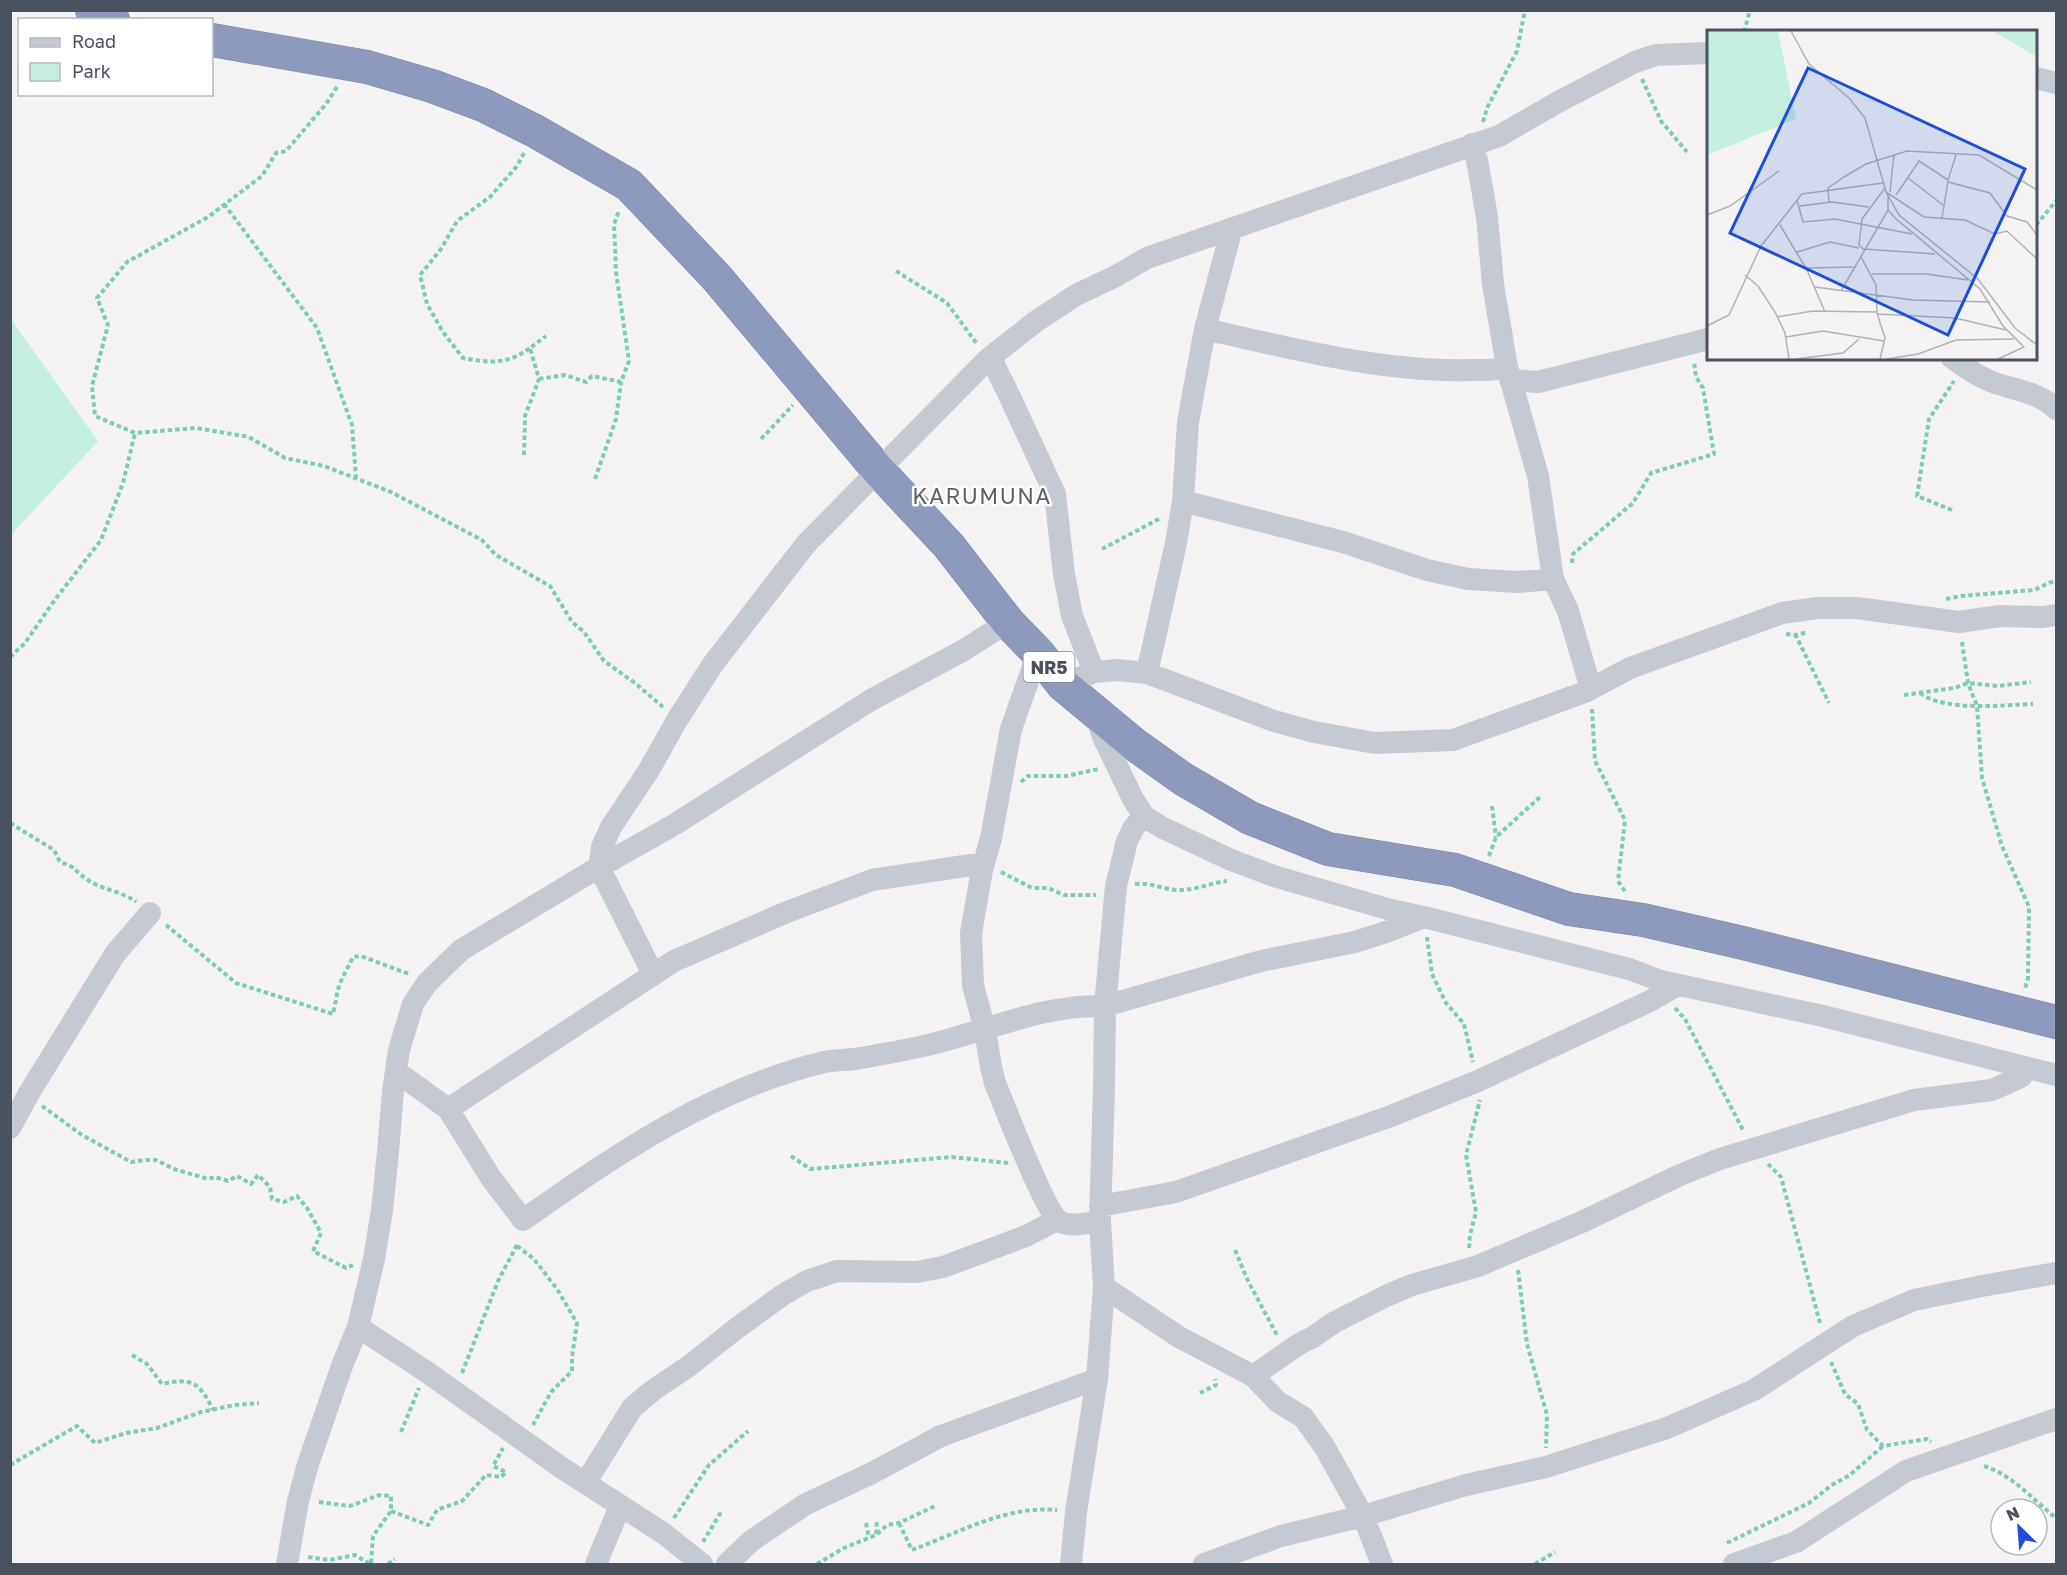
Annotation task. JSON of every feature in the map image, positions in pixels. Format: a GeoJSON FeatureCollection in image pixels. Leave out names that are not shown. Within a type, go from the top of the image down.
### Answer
{"type":"FeatureCollection","features":[{"type":"Feature","properties":{"kind":"highway"},"geometry":{"type":"LineString","coordinates":[[92,10],[109,18]]}},
{"type":"Feature","properties":{"kind":"highway","name":"NR5"},"geometry":{"type":"LineString","coordinates":[[213,40],[367,67],[432,86],[483,105],[535,131],[629,186],[717,278],[878,470],[950,546],[1008,622],[1038,653],[1063,685],[1134,744],[1183,779],[1250,818],[1328,849],[1455,870],[1569,909],[1643,920],[1743,943],[2056,1022]]}},
{"type":"Feature","properties":{"kind":"street"},"geometry":{"type":"LineString","coordinates":[[653,974],[598,867],[605,837],[649,770],[677,720],[713,664],[779,577],[806,544],[988,359],[1035,322],[1076,295],[1147,258],[1499,136],[1557,102],[1635,62],[1656,55],[1707,52]]}},
{"type":"Feature","properties":{"kind":"street"},"geometry":{"type":"LineString","coordinates":[[2037,78],[2056,83]]}},
{"type":"Feature","properties":{"kind":"street"},"geometry":{"type":"LineString","coordinates":[[1475,144],[1487,217],[1493,284],[1508,373],[1538,476],[1553,579],[1568,611],[1588,690]]}},
{"type":"Feature","properties":{"kind":"street"},"geometry":{"type":"LineString","coordinates":[[1147,673],[1176,543],[1182,504],[1188,422],[1205,329],[1232,228]]}},
{"type":"Feature","properties":{"kind":"street"},"geometry":{"type":"LineString","coordinates":[[1205,329],[1293,349],[1382,364],[1445,371],[1495,369],[1538,382],[1707,339]]}},
{"type":"Feature","properties":{"kind":"street"},"geometry":{"type":"LineString","coordinates":[[988,359],[1008,393],[1055,494],[1064,574],[1072,616],[1094,672]]}},
{"type":"Feature","properties":{"kind":"street"},"geometry":{"type":"LineString","coordinates":[[1958,363],[1991,381],[2023,389],[2052,404],[2056,409]]}},
{"type":"Feature","properties":{"kind":"street"},"geometry":{"type":"LineString","coordinates":[[1182,504],[1343,542],[1427,570],[1468,579],[1518,582],[1553,579]]}},
{"type":"Feature","properties":{"kind":"street"},"geometry":{"type":"LineString","coordinates":[[1063,685],[1094,672],[1117,670],[1147,673],[1271,720],[1314,732],[1375,743],[1453,740],[1588,690],[1629,668],[1782,624],[1818,608],[1857,609],[1959,622],[1999,616],[2056,615]]}},
{"type":"Feature","properties":{"kind":"street"},"geometry":{"type":"LineString","coordinates":[[288,1559],[298,1501],[308,1464],[358,1327],[374,1259],[382,1210],[399,1050],[413,1004],[427,983],[461,950],[598,867],[672,826],[871,700],[964,650],[1008,622]]}},
{"type":"Feature","properties":{"kind":"street"},"geometry":{"type":"LineString","coordinates":[[1038,653],[1011,729],[991,838],[983,867],[971,933],[973,985],[985,1030],[995,1083],[1046,1199],[1058,1220],[1065,1224],[1083,1224],[1100,1214],[1176,1191],[1391,1116],[1478,1081],[1581,1031],[1650,1001],[1669,989]]}},
{"type":"Feature","properties":{"kind":"street"},"geometry":{"type":"LineString","coordinates":[[1096,712],[1103,737],[1133,799],[1144,816],[1231,860],[1277,877],[1390,910],[1629,969],[1661,981],[1669,989],[1822,1016],[2056,1076]]}},
{"type":"Feature","properties":{"kind":"street"},"geometry":{"type":"LineString","coordinates":[[1071,1564],[1076,1512],[1097,1379],[1104,1287],[1100,1214],[1105,1006],[1116,886],[1127,842],[1134,827],[1144,816]]}},
{"type":"Feature","properties":{"kind":"street"},"geometry":{"type":"LineString","coordinates":[[448,1110],[674,962],[787,912],[872,880],[983,867]]}},
{"type":"Feature","properties":{"kind":"street"},"geometry":{"type":"LineString","coordinates":[[10,1128],[29,1093],[115,954],[150,913]]}},
{"type":"Feature","properties":{"kind":"street"},"geometry":{"type":"LineString","coordinates":[[397,1072],[448,1110],[491,1178],[523,1220],[614,1157],[701,1107],[752,1086],[825,1062],[854,1059],[933,1044],[1062,1009],[1105,1006],[1261,961],[1355,942],[1430,919]]}},
{"type":"Feature","properties":{"kind":"street"},"geometry":{"type":"LineString","coordinates":[[1253,1376],[1333,1323],[1386,1296],[1412,1285],[1462,1272],[1584,1221],[1680,1175],[1755,1148],[1914,1100],[1992,1090],[2021,1077],[2027,1068]]}},
{"type":"Feature","properties":{"kind":"street"},"geometry":{"type":"LineString","coordinates":[[586,1482],[632,1408],[737,1328],[784,1294],[807,1281],[837,1271],[917,1272],[943,1267],[1026,1236],[1058,1220]]}},
{"type":"Feature","properties":{"kind":"street"},"geometry":{"type":"LineString","coordinates":[[1204,1564],[1281,1536],[1363,1516],[1466,1485],[1546,1467],[1668,1428],[1754,1390],[1853,1326],[1914,1300],[2056,1273]]}},
{"type":"Feature","properties":{"kind":"street"},"geometry":{"type":"LineString","coordinates":[[1104,1287],[1179,1337],[1253,1376],[1278,1402],[1303,1417],[1324,1446],[1363,1516],[1382,1564]]}},
{"type":"Feature","properties":{"kind":"street"},"geometry":{"type":"LineString","coordinates":[[358,1327],[562,1468],[663,1533],[698,1562]]}},
{"type":"Feature","properties":{"kind":"street"},"geometry":{"type":"LineString","coordinates":[[727,1564],[751,1541],[806,1504],[870,1474],[941,1436],[1097,1379]]}},
{"type":"Feature","properties":{"kind":"street"},"geometry":{"type":"LineString","coordinates":[[1730,1555],[1796,1542],[1906,1471],[2056,1419]]}},
{"type":"Feature","properties":{"kind":"street"},"geometry":{"type":"LineString","coordinates":[[596,1564],[620,1506]]}},
{"type":"Feature","properties":{"kind":"path"},"geometry":{"type":"LineString","coordinates":[[1475,144],[1487,108],[1517,51],[1525,10]]}},
{"type":"Feature","properties":{"kind":"path"},"geometry":{"type":"LineString","coordinates":[[1745,30],[1750,10]]}},
{"type":"Feature","properties":{"kind":"path"},"geometry":{"type":"LineString","coordinates":[[1635,62],[1661,121],[1687,152]]}},
{"type":"Feature","properties":{"kind":"path"},"geometry":{"type":"LineString","coordinates":[[367,67],[337,86],[326,104],[286,151],[276,153],[262,176],[208,217],[127,262],[97,298],[108,325],[92,386],[95,416],[135,432],[196,428],[249,437],[285,458],[324,466],[391,492],[482,540],[496,555],[550,586],[572,622],[584,632],[604,661],[635,683],[677,720]]}},
{"type":"Feature","properties":{"kind":"path"},"geometry":{"type":"LineString","coordinates":[[535,131],[517,166],[490,197],[457,221],[441,249],[420,275],[427,304],[463,358],[488,363],[517,358],[546,336]]}},
{"type":"Feature","properties":{"kind":"path"},"geometry":{"type":"LineString","coordinates":[[595,479],[616,419],[621,382],[629,361],[616,272],[614,224],[629,186]]}},
{"type":"Feature","properties":{"kind":"path"},"geometry":{"type":"LineString","coordinates":[[2037,224],[2056,201]]}},
{"type":"Feature","properties":{"kind":"path"},"geometry":{"type":"LineString","coordinates":[[224,204],[316,328],[352,424],[356,477]]}},
{"type":"Feature","properties":{"kind":"path"},"geometry":{"type":"LineString","coordinates":[[896,271],[947,303],[988,359]]}},
{"type":"Feature","properties":{"kind":"path"},"geometry":{"type":"LineString","coordinates":[[1572,566],[1573,554],[1633,503],[1651,473],[1714,454],[1703,388],[1696,376],[1694,361],[1682,345]]}},
{"type":"Feature","properties":{"kind":"path"},"geometry":{"type":"LineString","coordinates":[[524,455],[525,416],[539,379],[530,348]]}},
{"type":"Feature","properties":{"kind":"path"},"geometry":{"type":"LineString","coordinates":[[1952,510],[1917,496],[1929,418],[1958,363]]}},
{"type":"Feature","properties":{"kind":"path"},"geometry":{"type":"LineString","coordinates":[[539,379],[565,375],[586,382],[592,376],[621,382]]}},
{"type":"Feature","properties":{"kind":"path"},"geometry":{"type":"LineString","coordinates":[[760,440],[788,408],[812,390]]}},
{"type":"Feature","properties":{"kind":"path"},"geometry":{"type":"LineString","coordinates":[[10,657],[25,643],[101,540],[123,483],[135,432]]}},
{"type":"Feature","properties":{"kind":"path"},"geometry":{"type":"LineString","coordinates":[[1102,549],[1182,504]]}},
{"type":"Feature","properties":{"kind":"path"},"geometry":{"type":"LineString","coordinates":[[1940,601],[1961,596],[2034,590],[2056,580]]}},
{"type":"Feature","properties":{"kind":"path"},"geometry":{"type":"LineString","coordinates":[[1782,624],[1796,635],[1829,703]]}},
{"type":"Feature","properties":{"kind":"path"},"geometry":{"type":"LineString","coordinates":[[1782,624],[1796,635]]}},
{"type":"Feature","properties":{"kind":"path"},"geometry":{"type":"LineString","coordinates":[[1796,635],[1818,629]]}},
{"type":"Feature","properties":{"kind":"path"},"geometry":{"type":"LineString","coordinates":[[1904,695],[1954,688],[1968,683],[1998,686],[2031,682]]}},
{"type":"Feature","properties":{"kind":"path"},"geometry":{"type":"LineString","coordinates":[[1968,683],[1977,706],[1982,778],[2002,846],[2029,907],[2028,978],[2020,1012]]}},
{"type":"Feature","properties":{"kind":"path"},"geometry":{"type":"LineString","coordinates":[[1588,690],[1591,702],[1595,761],[1625,820],[1618,881],[1643,920]]}},
{"type":"Feature","properties":{"kind":"path"},"geometry":{"type":"LineString","coordinates":[[1919,693],[1930,700],[1977,706],[2033,704]]}},
{"type":"Feature","properties":{"kind":"path"},"geometry":{"type":"LineString","coordinates":[[997,801],[1028,776],[1067,776],[1099,768],[1119,768]]}},
{"type":"Feature","properties":{"kind":"path"},"geometry":{"type":"LineString","coordinates":[[1496,837],[1540,797]]}},
{"type":"Feature","properties":{"kind":"path"},"geometry":{"type":"LineString","coordinates":[[1482,880],[1496,837],[1492,806]]}},
{"type":"Feature","properties":{"kind":"path"},"geometry":{"type":"LineString","coordinates":[[10,823],[54,850],[60,862],[73,866],[88,881],[129,897],[236,983],[333,1014],[339,986],[353,957],[361,956],[410,974],[427,983]]}},
{"type":"Feature","properties":{"kind":"path"},"geometry":{"type":"LineString","coordinates":[[983,867],[1002,872],[1032,888],[1048,888],[1064,896],[1094,896],[1116,886]]}},
{"type":"Feature","properties":{"kind":"path"},"geometry":{"type":"LineString","coordinates":[[1430,919],[1426,927],[1432,974],[1446,1003],[1464,1024],[1482,1090],[1466,1155],[1476,1212],[1470,1235],[1469,1253],[1462,1272]]}},
{"type":"Feature","properties":{"kind":"path"},"geometry":{"type":"LineString","coordinates":[[1669,989],[1722,1094],[1761,1158],[1781,1177],[1810,1281],[1824,1345],[1845,1394],[1858,1404],[1867,1430],[1883,1446]]}},
{"type":"Feature","properties":{"kind":"path"},"geometry":{"type":"LineString","coordinates":[[29,1093],[82,1135],[130,1162],[156,1160],[174,1169],[208,1179],[215,1177],[228,1180],[237,1176],[251,1184],[258,1175],[270,1187],[272,1199],[284,1202],[297,1196],[308,1208],[321,1233],[312,1251],[346,1268],[374,1259]]}},
{"type":"Feature","properties":{"kind":"path"},"geometry":{"type":"LineString","coordinates":[[791,1156],[810,1169],[952,1157],[1012,1163],[1022,1147]]}},
{"type":"Feature","properties":{"kind":"path"},"geometry":{"type":"LineString","coordinates":[[454,1393],[498,1281],[517,1246],[522,1233],[523,1220]]}},
{"type":"Feature","properties":{"kind":"path"},"geometry":{"type":"LineString","coordinates":[[1528,1244],[1518,1272],[1527,1344],[1547,1415],[1546,1467]]}},
{"type":"Feature","properties":{"kind":"path"},"geometry":{"type":"LineString","coordinates":[[391,1511],[428,1526],[437,1510],[462,1501],[486,1475],[501,1478],[506,1472],[493,1466],[504,1446],[524,1446],[551,1392],[572,1371],[578,1323],[557,1289],[534,1259],[517,1246]]}},
{"type":"Feature","properties":{"kind":"path"},"geometry":{"type":"LineString","coordinates":[[1235,1250],[1248,1281],[1287,1353]]}},
{"type":"Feature","properties":{"kind":"path"},"geometry":{"type":"LineString","coordinates":[[132,1355],[147,1364],[162,1384],[180,1380],[196,1383],[207,1396],[213,1410]]}},
{"type":"Feature","properties":{"kind":"path"},"geometry":{"type":"LineString","coordinates":[[401,1432],[423,1370]]}},
{"type":"Feature","properties":{"kind":"path"},"geometry":{"type":"LineString","coordinates":[[10,1465],[77,1426],[95,1443],[126,1432],[157,1428],[213,1410],[259,1403]]}},
{"type":"Feature","properties":{"kind":"path"},"geometry":{"type":"LineString","coordinates":[[663,1533],[709,1465],[748,1431]]}},
{"type":"Feature","properties":{"kind":"path"},"geometry":{"type":"LineString","coordinates":[[1730,1555],[1850,1475],[1883,1446],[1927,1438],[1939,1448],[1958,1447],[1976,1464],[1994,1469],[2023,1489],[2056,1518]]}},
{"type":"Feature","properties":{"kind":"path"},"geometry":{"type":"LineString","coordinates":[[288,1559],[329,1560],[355,1555],[370,1564],[373,1536],[391,1511],[391,1496],[379,1495],[350,1506],[298,1501]]}},
{"type":"Feature","properties":{"kind":"path"},"geometry":{"type":"LineString","coordinates":[[817,1564],[844,1548],[876,1535],[887,1525],[899,1523],[935,1506]]}},
{"type":"Feature","properties":{"kind":"path"},"geometry":{"type":"LineString","coordinates":[[899,1523],[912,1550],[1010,1514],[1039,1508],[1076,1512]]}},
{"type":"Feature","properties":{"kind":"path"},"geometry":{"type":"LineString","coordinates":[[698,1562],[721,1512]]}},
{"type":"Feature","properties":{"kind":"path"},"geometry":{"type":"LineString","coordinates":[[876,1535],[877,1519]]}},
{"type":"Feature","properties":{"kind":"path"},"geometry":{"type":"LineString","coordinates":[[866,1523],[870,1538]]}},
{"type":"Feature","properties":{"kind":"path"},"geometry":{"type":"LineString","coordinates":[[1535,1564],[1555,1552]]}},
{"type":"Feature","properties":{"kind":"path"},"geometry":{"type":"LineString","coordinates":[[388,1564],[395,1559]]}},
{"type":"Feature","properties":{"kind":"green space"},"geometry":{"type":"Polygon","coordinates":[[[10,318],[98,441],[11,535],[10,535],[10,318]]]}},
{"type":"Feature","properties":{"kind":"district","name":"KARUMUNA"},"geometry":{"type":"Point","coordinates":[982,495]}}]}
